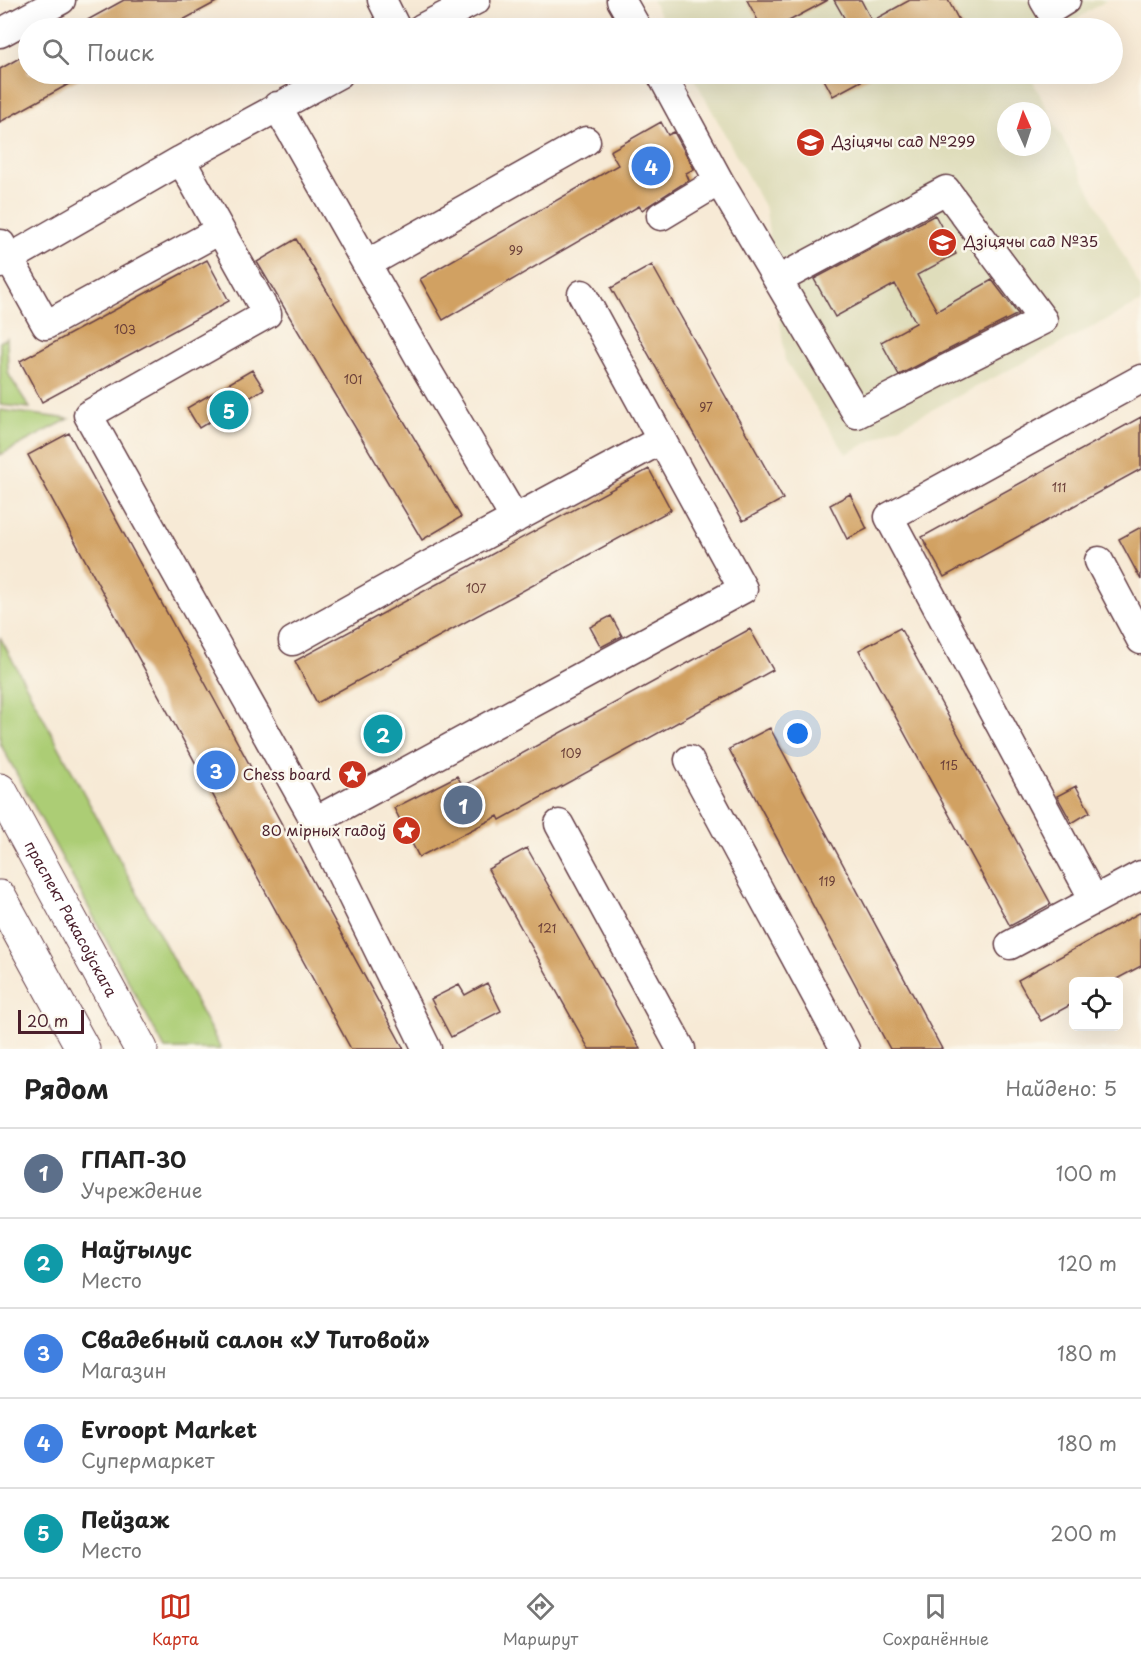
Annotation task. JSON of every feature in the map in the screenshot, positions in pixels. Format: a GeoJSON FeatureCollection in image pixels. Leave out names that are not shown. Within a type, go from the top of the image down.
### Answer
{"type":"FeatureCollection","features":[{"type":"Feature","properties":{"kind":"main road","name":"праспект Ракасоўскага"},"geometry":{"type":"LineString","coordinates":[[0,790],[141,1049]]}},
{"type":"Feature","properties":{"kind":"main road"},"geometry":{"type":"LineString","coordinates":[[0,897],[83,1049]]}},
{"type":"Feature","properties":{"kind":"lane"},"geometry":{"type":"LineString","coordinates":[[28,18],[61,0]]}},
{"type":"Feature","properties":{"kind":"lane"},"geometry":{"type":"LineString","coordinates":[[382,0],[391,18]]}},
{"type":"Feature","properties":{"kind":"lane"},"geometry":{"type":"LineString","coordinates":[[442,18],[476,0]]}},
{"type":"Feature","properties":{"kind":"lane"},"geometry":{"type":"LineString","coordinates":[[621,0],[631,18]]}},
{"type":"Feature","properties":{"kind":"lane"},"geometry":{"type":"LineString","coordinates":[[1044,0],[1050,10],[1066,0]]}},
{"type":"Feature","properties":{"kind":"lane"},"geometry":{"type":"LineString","coordinates":[[0,33],[18,23]]}},
{"type":"Feature","properties":{"kind":"lane"},"geometry":{"type":"LineString","coordinates":[[220,230],[46,325],[3,255],[320,84]]}},
{"type":"Feature","properties":{"kind":"lane"},"geometry":{"type":"LineString","coordinates":[[666,84],[719,181],[857,414],[1043,320],[946,190],[778,280]]}},
{"type":"Feature","properties":{"kind":"lane"},"geometry":{"type":"LineString","coordinates":[[277,106],[421,360],[515,519]]}},
{"type":"Feature","properties":{"kind":"lane"},"geometry":{"type":"LineString","coordinates":[[367,264],[586,141]]}},
{"type":"Feature","properties":{"kind":"lane"},"geometry":{"type":"LineString","coordinates":[[181,160],[267,314],[88,415],[315,821],[427,1049]]}},
{"type":"Feature","properties":{"kind":"lane"},"geometry":{"type":"LineString","coordinates":[[661,216],[719,181]]}},
{"type":"Feature","properties":{"kind":"lane"},"geometry":{"type":"LineString","coordinates":[[315,821],[742,589],[582,294]]}},
{"type":"Feature","properties":{"kind":"lane"},"geometry":{"type":"LineString","coordinates":[[1094,900],[889,517],[1141,379]]}},
{"type":"Feature","properties":{"kind":"lane"},"geometry":{"type":"LineString","coordinates":[[293,641],[662,440]]}},
{"type":"Feature","properties":{"kind":"lane"},"geometry":{"type":"LineString","coordinates":[[1099,561],[1141,640]]}},
{"type":"Feature","properties":{"kind":"lane"},"geometry":{"type":"LineString","coordinates":[[689,760],[845,1049]]}},
{"type":"Feature","properties":{"kind":"lane"},"geometry":{"type":"LineString","coordinates":[[559,824],[681,1049]]}},
{"type":"Feature","properties":{"kind":"lane"},"geometry":{"type":"LineString","coordinates":[[1010,945],[1141,874]]}},
{"type":"Feature","properties":{"kind":"shaded area"},"geometry":{"type":"Polygon","coordinates":[[[652,0],[1107,0],[1078,18],[662,18],[652,0]]]}},
{"type":"Feature","properties":{"kind":"shaded area","name":"Дзіцячы сад №35"},"geometry":{"type":"Polygon","coordinates":[[[697,84],[1034,84],[1044,102],[997,102],[997,156],[1051,156],[1051,116],[1141,289],[1141,302],[846,454],[785,360],[766,210],[697,84]]]}},
{"type":"Feature","properties":{"kind":"green space"},"geometry":{"type":"Polygon","coordinates":[[[7,338],[8,371],[30,408],[0,405],[0,342],[7,338]]]}},
{"type":"Feature","properties":{"kind":"green space"},"geometry":{"type":"Polygon","coordinates":[[[0,410],[69,419],[0,455],[0,410]]]}},
{"type":"Feature","properties":{"kind":"green space"},"geometry":{"type":"Polygon","coordinates":[[[0,637],[221,1049],[165,1049],[0,743],[0,637]]]}},
{"type":"Feature","properties":{"kind":"building"},"geometry":{"type":"Polygon","coordinates":[[[124,0],[220,0],[187,18],[91,18],[124,0]]]}},
{"type":"Feature","properties":{"kind":"building"},"geometry":{"type":"Polygon","coordinates":[[[747,0],[828,0],[795,18],[757,18],[747,0]]]}},
{"type":"Feature","properties":{"kind":"building"},"geometry":{"type":"Polygon","coordinates":[[[834,0],[861,0],[870,18],[844,18],[834,0]]]}},
{"type":"Feature","properties":{"kind":"building"},"geometry":{"type":"Polygon","coordinates":[[[910,0],[948,0],[958,18],[877,18],[910,0]]]}},
{"type":"Feature","properties":{"kind":"building"},"geometry":{"type":"Polygon","coordinates":[[[18,59],[18,84],[69,84],[0,122],[0,69],[18,59]]]}},
{"type":"Feature","properties":{"kind":"building"},"geometry":{"type":"Polygon","coordinates":[[[826,84],[855,84],[833,96],[826,84]]]}},
{"type":"Feature","properties":{"kind":"building"},"geometry":{"type":"Polygon","coordinates":[[[661,122],[668,135],[674,132],[694,169],[686,173],[689,180],[642,210],[639,206],[443,320],[420,279],[618,165],[610,151],[661,122]]]}},
{"type":"Feature","properties":{"kind":"building"},"geometry":{"type":"Polygon","coordinates":[[[935,215],[956,254],[917,275],[937,311],[992,280],[1018,314],[899,375],[881,342],[916,323],[895,284],[835,317],[814,279],[935,215]]]}},
{"type":"Feature","properties":{"kind":"building"},"geometry":{"type":"Polygon","coordinates":[[[296,239],[461,517],[422,540],[257,262],[296,239]]]}},
{"type":"Feature","properties":{"kind":"building"},"geometry":{"type":"Polygon","coordinates":[[[207,260],[229,301],[42,402],[20,361],[207,260]]]}},
{"type":"Feature","properties":{"kind":"building"},"geometry":{"type":"Polygon","coordinates":[[[652,265],[783,499],[743,521],[611,288],[652,265]]]}},
{"type":"Feature","properties":{"kind":"building"},"geometry":{"type":"Polygon","coordinates":[[[252,370],[264,389],[199,428],[187,408],[252,370]]]}},
{"type":"Feature","properties":{"kind":"building"},"geometry":{"type":"Polygon","coordinates":[[[1141,417],[1141,469],[944,577],[922,537],[1141,417]]]}},
{"type":"Feature","properties":{"kind":"building"},"geometry":{"type":"Polygon","coordinates":[[[69,433],[404,1049],[351,1049],[28,455],[69,433]]]}},
{"type":"Feature","properties":{"kind":"building"},"geometry":{"type":"Polygon","coordinates":[[[649,469],[671,510],[317,703],[295,661],[649,469]]]}},
{"type":"Feature","properties":{"kind":"building"},"geometry":{"type":"Polygon","coordinates":[[[850,494],[867,529],[847,539],[830,505],[850,494]]]}},
{"type":"Feature","properties":{"kind":"building"},"geometry":{"type":"Polygon","coordinates":[[[1141,527],[1141,580],[1119,539],[1141,527]]]}},
{"type":"Feature","properties":{"kind":"building"},"geometry":{"type":"Polygon","coordinates":[[[611,616],[622,636],[601,647],[590,627],[611,616]]]}},
{"type":"Feature","properties":{"kind":"building"},"geometry":{"type":"Polygon","coordinates":[[[900,628],[1051,904],[1010,926],[859,650],[900,628]]]}},
{"type":"Feature","properties":{"kind":"building"},"geometry":{"type":"Polygon","coordinates":[[[750,629],[773,670],[500,820],[498,816],[419,857],[394,808],[457,776],[463,786],[750,629]]]}},
{"type":"Feature","properties":{"kind":"building"},"geometry":{"type":"Polygon","coordinates":[[[770,728],[942,1049],[890,1049],[729,749],[770,728]]]}},
{"type":"Feature","properties":{"kind":"building"},"geometry":{"type":"Polygon","coordinates":[[[1076,786],[1090,812],[1072,823],[1057,796],[1076,786]]]}},
{"type":"Feature","properties":{"kind":"building"},"geometry":{"type":"Polygon","coordinates":[[[527,848],[640,1049],[589,1049],[488,869],[527,848]]]}},
{"type":"Feature","properties":{"kind":"building"},"geometry":{"type":"Polygon","coordinates":[[[1141,912],[1141,966],[1120,977],[1069,977],[1069,1006],[1041,1021],[1018,980],[1141,912]]]}},
{"type":"Feature","properties":{"kind":"building"},"geometry":{"type":"Polygon","coordinates":[[[487,983],[501,1011],[451,1037],[431,999],[459,985],[465,995],[487,983]]]}},
{"type":"Feature","properties":{"kind":"place","name":"Дзіцячы сад №299"},"geometry":{"type":"Point","coordinates":[811,142]}},
{"type":"Feature","properties":{"kind":"place","name":"Evroopt Market"},"geometry":{"type":"Point","coordinates":[651,166]}},
{"type":"Feature","properties":{"kind":"place","name":"Дзіцячы сад №35"},"geometry":{"type":"Point","coordinates":[943,242]}},
{"type":"Feature","properties":{"kind":"place","name":"Пейзаж"},"geometry":{"type":"Point","coordinates":[229,410]}},
{"type":"Feature","properties":{"kind":"place","name":"Наўтылус"},"geometry":{"type":"Point","coordinates":[383,734]}},
{"type":"Feature","properties":{"kind":"place","name":"Свадебный салон «У Титовой»"},"geometry":{"type":"Point","coordinates":[216,770]}},
{"type":"Feature","properties":{"kind":"place","name":"Chess board"},"geometry":{"type":"Point","coordinates":[352,775]}},
{"type":"Feature","properties":{"kind":"place","name":"ГПАП-30"},"geometry":{"type":"Point","coordinates":[463,805]}},
{"type":"Feature","properties":{"kind":"place","name":"80 мірных гадоў"},"geometry":{"type":"Point","coordinates":[407,831]}}]}
